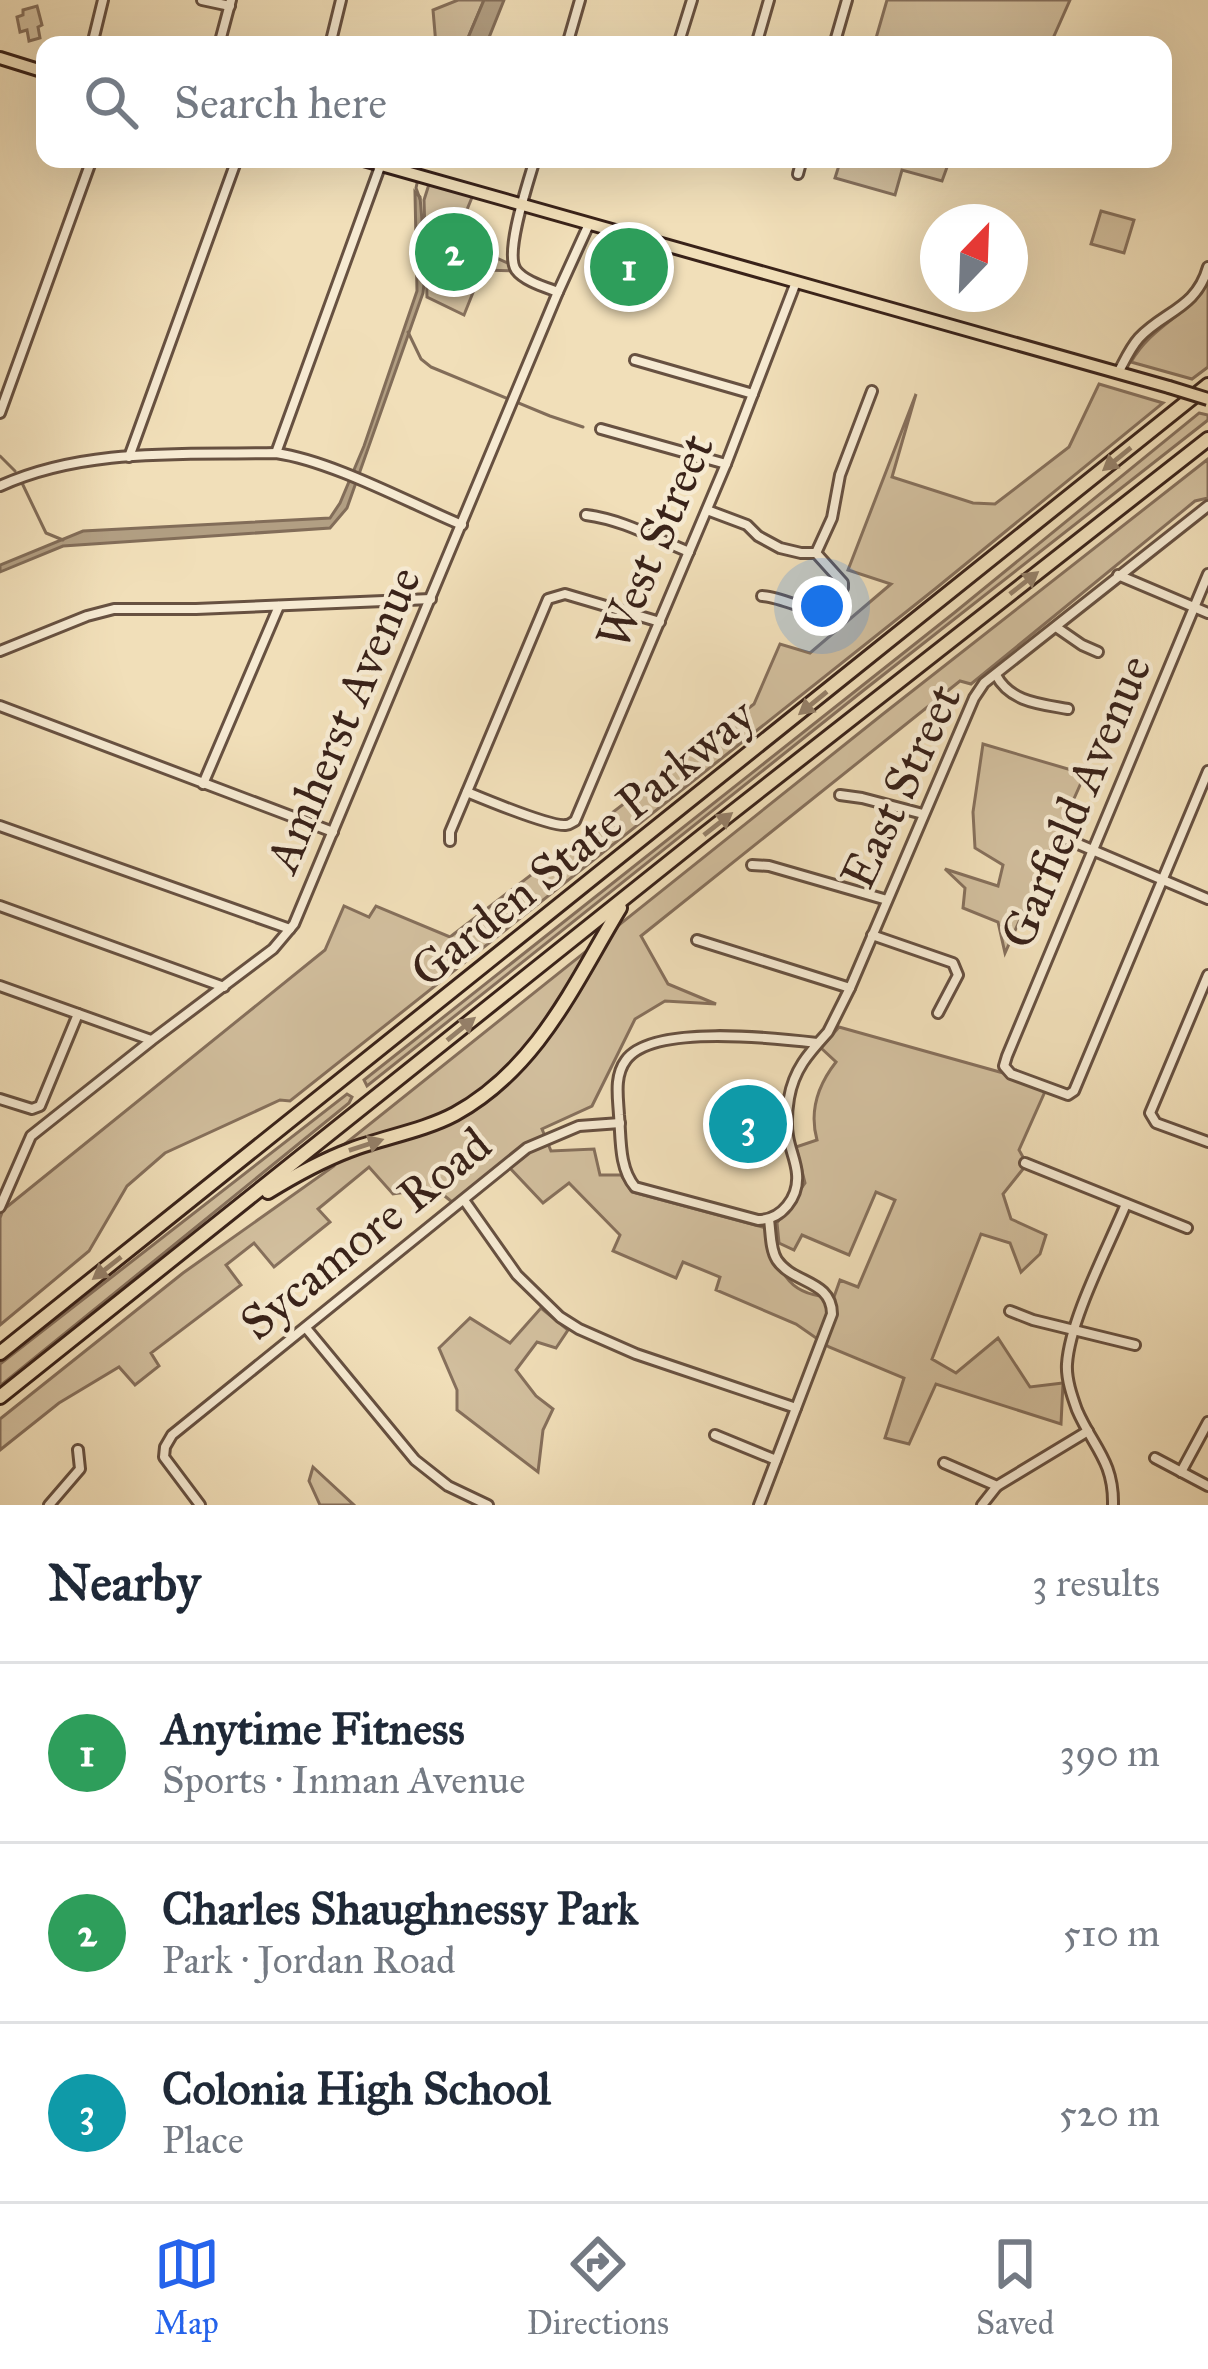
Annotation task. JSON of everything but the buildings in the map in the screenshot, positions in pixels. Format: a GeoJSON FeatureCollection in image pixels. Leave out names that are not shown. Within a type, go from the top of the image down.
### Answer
{"type":"FeatureCollection","features":[{"type":"Feature","properties":{"kind":"highway","name":"Garden State Parkway"},"geometry":{"type":"LineString","coordinates":[[0,1353],[1208,386]]}},
{"type":"Feature","properties":{"kind":"highway","name":"Garden State Parkway"},"geometry":{"type":"LineString","coordinates":[[0,1397],[1208,439]]}},
{"type":"Feature","properties":{"kind":"highway"},"geometry":{"type":"LineString","coordinates":[[226,1217],[349,1150],[452,1116],[509,1076],[539,1042],[627,898]]}},
{"type":"Feature","properties":{"kind":"main road"},"geometry":{"type":"LineString","coordinates":[[0,58],[36,69]]}},
{"type":"Feature","properties":{"kind":"main road"},"geometry":{"type":"LineString","coordinates":[[396,168],[1208,399]]}},
{"type":"Feature","properties":{"kind":"street"},"geometry":{"type":"LineString","coordinates":[[94,36],[103,0]]}},
{"type":"Feature","properties":{"kind":"street"},"geometry":{"type":"LineString","coordinates":[[202,0],[230,3],[221,36]]}},
{"type":"Feature","properties":{"kind":"street"},"geometry":{"type":"LineString","coordinates":[[332,36],[341,0]]}},
{"type":"Feature","properties":{"kind":"street"},"geometry":{"type":"LineString","coordinates":[[570,36],[580,0]]}},
{"type":"Feature","properties":{"kind":"street"},"geometry":{"type":"LineString","coordinates":[[681,36],[692,0]]}},
{"type":"Feature","properties":{"kind":"street"},"geometry":{"type":"LineString","coordinates":[[759,36],[769,0]]}},
{"type":"Feature","properties":{"kind":"street"},"geometry":{"type":"LineString","coordinates":[[837,36],[847,0]]}},
{"type":"Feature","properties":{"kind":"street"},"geometry":{"type":"LineString","coordinates":[[0,413],[89,168]]}},
{"type":"Feature","properties":{"kind":"street"},"geometry":{"type":"LineString","coordinates":[[129,457],[234,168]]}},
{"type":"Feature","properties":{"kind":"street"},"geometry":{"type":"LineString","coordinates":[[277,453],[380,168]]}},
{"type":"Feature","properties":{"kind":"street"},"geometry":{"type":"LineString","coordinates":[[532,168],[512,256],[514,266],[525,277],[558,292]]}},
{"type":"Feature","properties":{"kind":"street"},"geometry":{"type":"LineString","coordinates":[[798,174],[800,168]]}},
{"type":"Feature","properties":{"kind":"street","name":"Amherst Avenue"},"geometry":{"type":"LineString","coordinates":[[0,1208],[27,1141],[274,949],[290,929],[590,223]]}},
{"type":"Feature","properties":{"kind":"street"},"geometry":{"type":"LineString","coordinates":[[1118,373],[1140,337],[1186,303],[1208,271]]}},
{"type":"Feature","properties":{"kind":"street","name":"West Street"},"geometry":{"type":"LineString","coordinates":[[467,792],[566,825],[579,815],[726,464],[796,282]]}},
{"type":"Feature","properties":{"kind":"street"},"geometry":{"type":"LineString","coordinates":[[635,360],[753,394]]}},
{"type":"Feature","properties":{"kind":"street"},"geometry":{"type":"LineString","coordinates":[[816,554],[872,392]]}},
{"type":"Feature","properties":{"kind":"street"},"geometry":{"type":"LineString","coordinates":[[601,429],[726,464]]}},
{"type":"Feature","properties":{"kind":"street"},"geometry":{"type":"LineString","coordinates":[[0,486],[59,465],[98,458],[277,453],[343,474],[462,526]]}},
{"type":"Feature","properties":{"kind":"street","name":"East Street"},"geometry":{"type":"LineString","coordinates":[[769,1220],[785,1209],[798,1183],[788,1134],[788,1100],[801,1062],[828,1032],[850,988],[974,698],[984,683],[1208,506]]}},
{"type":"Feature","properties":{"kind":"street"},"geometry":{"type":"LineString","coordinates":[[707,509],[748,525],[779,548],[816,554],[839,577],[843,588],[821,609],[762,596]]}},
{"type":"Feature","properties":{"kind":"street"},"geometry":{"type":"LineString","coordinates":[[586,515],[635,527],[689,552]]}},
{"type":"Feature","properties":{"kind":"street","name":"Garfield Avenue"},"geometry":{"type":"LineString","coordinates":[[1162,880],[1074,1091],[1068,1095],[1011,1074],[1004,1066],[1007,1056],[1208,574]]}},
{"type":"Feature","properties":{"kind":"street"},"geometry":{"type":"LineString","coordinates":[[1118,575],[1208,613]]}},
{"type":"Feature","properties":{"kind":"street"},"geometry":{"type":"LineString","coordinates":[[450,841],[548,599],[565,594],[659,622]]}},
{"type":"Feature","properties":{"kind":"street"},"geometry":{"type":"LineString","coordinates":[[0,651],[114,609],[431,599]]}},
{"type":"Feature","properties":{"kind":"street"},"geometry":{"type":"LineString","coordinates":[[203,784],[279,606]]}},
{"type":"Feature","properties":{"kind":"street"},"geometry":{"type":"LineString","coordinates":[[1056,627],[1098,652]]}},
{"type":"Feature","properties":{"kind":"street"},"geometry":{"type":"LineString","coordinates":[[996,675],[1006,691],[1029,702],[1068,709]]}},
{"type":"Feature","properties":{"kind":"street"},"geometry":{"type":"LineString","coordinates":[[0,706],[333,832]]}},
{"type":"Feature","properties":{"kind":"street"},"geometry":{"type":"LineString","coordinates":[[1162,880],[1208,771]]}},
{"type":"Feature","properties":{"kind":"street"},"geometry":{"type":"LineString","coordinates":[[840,795],[923,814]]}},
{"type":"Feature","properties":{"kind":"street"},"geometry":{"type":"LineString","coordinates":[[0,826],[290,929]]}},
{"type":"Feature","properties":{"kind":"street"},"geometry":{"type":"LineString","coordinates":[[1064,838],[1208,899]]}},
{"type":"Feature","properties":{"kind":"street"},"geometry":{"type":"LineString","coordinates":[[752,865],[887,900]]}},
{"type":"Feature","properties":{"kind":"street"},"geometry":{"type":"LineString","coordinates":[[0,906],[226,987]]}},
{"type":"Feature","properties":{"kind":"street"},"geometry":{"type":"LineString","coordinates":[[872,935],[953,962],[958,975],[938,1013]]}},
{"type":"Feature","properties":{"kind":"street"},"geometry":{"type":"LineString","coordinates":[[698,940],[850,988]]}},
{"type":"Feature","properties":{"kind":"street"},"geometry":{"type":"LineString","coordinates":[[1208,975],[1150,1117],[1208,1142]]}},
{"type":"Feature","properties":{"kind":"street"},"geometry":{"type":"LineString","coordinates":[[1,990],[152,1040]]}},
{"type":"Feature","properties":{"kind":"street"},"geometry":{"type":"LineString","coordinates":[[0,1099],[27,1108],[43,1102],[78,1014]]}},
{"type":"Feature","properties":{"kind":"street"},"geometry":{"type":"LineString","coordinates":[[759,1505],[832,1314],[832,1301],[825,1291],[790,1274],[773,1256],[769,1220],[635,1187],[624,1169],[618,1077],[625,1061],[644,1045],[659,1040],[712,1036],[817,1043]]}},
{"type":"Feature","properties":{"kind":"street","name":"Sycamore Road"},"geometry":{"type":"LineString","coordinates":[[200,1505],[164,1457],[172,1436],[527,1148],[579,1126],[620,1123]]}},
{"type":"Feature","properties":{"kind":"street"},"geometry":{"type":"LineString","coordinates":[[1025,1163],[1187,1228]]}},
{"type":"Feature","properties":{"kind":"street"},"geometry":{"type":"LineString","coordinates":[[464,1200],[517,1276],[579,1329],[635,1354],[796,1408]]}},
{"type":"Feature","properties":{"kind":"street"},"geometry":{"type":"LineString","coordinates":[[1113,1505],[1112,1474],[1078,1412],[1067,1363],[1073,1330],[1126,1204]]}},
{"type":"Feature","properties":{"kind":"street"},"geometry":{"type":"LineString","coordinates":[[1010,1311],[1135,1345]]}},
{"type":"Feature","properties":{"kind":"street"},"geometry":{"type":"LineString","coordinates":[[306,1328],[415,1460],[448,1486],[488,1505]]}},
{"type":"Feature","properties":{"kind":"street"},"geometry":{"type":"LineString","coordinates":[[1181,1472],[1208,1422]]}},
{"type":"Feature","properties":{"kind":"street"},"geometry":{"type":"LineString","coordinates":[[982,1505],[997,1486],[1088,1431]]}},
{"type":"Feature","properties":{"kind":"street"},"geometry":{"type":"LineString","coordinates":[[715,1436],[776,1460]]}},
{"type":"Feature","properties":{"kind":"street"},"geometry":{"type":"LineString","coordinates":[[49,1505],[80,1468],[78,1450]]}},
{"type":"Feature","properties":{"kind":"street"},"geometry":{"type":"LineString","coordinates":[[1155,1458],[1208,1486]]}},
{"type":"Feature","properties":{"kind":"street"},"geometry":{"type":"LineString","coordinates":[[944,1463],[997,1486]]}},
{"type":"Feature","properties":{"kind":"shaded area"},"geometry":{"type":"Polygon","coordinates":[[[458,0],[484,0],[469,36],[435,36],[433,10],[458,0]]]}},
{"type":"Feature","properties":{"kind":"shaded area"},"geometry":{"type":"Polygon","coordinates":[[[484,0],[504,0],[490,36],[469,36],[484,0]]]}},
{"type":"Feature","properties":{"kind":"shaded area"},"geometry":{"type":"Polygon","coordinates":[[[887,0],[1070,0],[1054,36],[877,36],[887,0]]]}},
{"type":"Feature","properties":{"kind":"shaded area"},"geometry":{"type":"Polygon","coordinates":[[[37,6],[42,25],[36,39],[29,41],[27,30],[20,32],[17,17],[37,6]]]}},
{"type":"Feature","properties":{"kind":"shaded area"},"geometry":{"type":"Polygon","coordinates":[[[838,168],[947,168],[942,181],[902,170],[895,195],[835,178],[838,168]]]}},
{"type":"Feature","properties":{"kind":"shaded area"},"geometry":{"type":"Polygon","coordinates":[[[431,178],[475,190],[455,239],[517,271],[482,270],[464,315],[427,297],[424,200],[431,178]]]}},
{"type":"Feature","properties":{"kind":"shaded area"},"geometry":{"type":"Polygon","coordinates":[[[415,192],[420,197],[426,267],[423,293],[347,508],[330,528],[63,546],[0,572],[0,565],[83,531],[330,518],[364,446],[417,291],[415,192]]]}},
{"type":"Feature","properties":{"kind":"shaded area"},"geometry":{"type":"Polygon","coordinates":[[[1101,211],[1134,220],[1124,253],[1091,244],[1101,211]]]}},
{"type":"Feature","properties":{"kind":"shaded area"},"geometry":{"type":"Polygon","coordinates":[[[1208,283],[1208,367],[1192,379],[1131,362],[1139,349],[1208,283]]]}},
{"type":"Feature","properties":{"kind":"shaded area"},"geometry":{"type":"Polygon","coordinates":[[[1099,384],[1163,403],[290,1101],[280,1100],[165,1153],[127,1186],[89,1251],[0,1325],[3,1210],[325,950],[344,906],[369,917],[376,906],[450,937],[754,704],[780,644],[810,653],[891,584],[848,570],[916,394],[892,477],[973,503],[995,504],[1069,447],[1099,384]]]}},
{"type":"Feature","properties":{"kind":"shaded area"},"geometry":{"type":"Polygon","coordinates":[[[1199,413],[1208,415],[1208,420],[367,1086],[364,1080],[1199,413]]]}},
{"type":"Feature","properties":{"kind":"shaded area"},"geometry":{"type":"Polygon","coordinates":[[[1208,459],[1208,498],[1195,501],[971,684],[960,681],[641,936],[668,984],[716,1004],[665,1001],[635,1019],[592,1106],[542,1129],[551,1151],[594,1149],[600,1175],[621,1175],[632,1192],[766,1228],[786,1278],[804,1292],[834,1297],[840,1280],[858,1287],[895,1200],[876,1192],[849,1255],[802,1235],[794,1250],[779,1243],[777,1223],[805,1183],[796,1147],[817,1140],[817,1099],[836,1062],[821,1048],[839,1027],[1047,1087],[1019,1150],[1027,1164],[1003,1194],[1011,1219],[1046,1235],[1040,1254],[1021,1272],[1010,1243],[981,1234],[932,1359],[956,1373],[998,1338],[1030,1387],[1063,1383],[1061,1424],[936,1384],[909,1444],[885,1438],[904,1378],[829,1347],[796,1324],[716,1290],[720,1277],[683,1262],[676,1278],[613,1251],[620,1235],[569,1183],[543,1203],[508,1166],[457,1206],[435,1188],[393,1194],[369,1167],[318,1209],[330,1222],[274,1267],[254,1243],[226,1265],[241,1285],[151,1353],[159,1366],[135,1385],[119,1367],[59,1403],[0,1450],[0,1419],[183,1273],[334,1166],[336,1151],[1208,459]]]}},
{"type":"Feature","properties":{"kind":"shaded area"},"geometry":{"type":"Polygon","coordinates":[[[983,744],[1085,774],[1005,953],[998,922],[963,908],[965,888],[945,869],[998,886],[1003,865],[975,848],[973,812],[983,744]]]}},
{"type":"Feature","properties":{"kind":"shaded area"},"geometry":{"type":"Polygon","coordinates":[[[347,1094],[352,1097],[349,1103],[0,1386],[0,1364],[347,1094]]]}},
{"type":"Feature","properties":{"kind":"shaded area"},"geometry":{"type":"Polygon","coordinates":[[[541,1308],[568,1330],[556,1348],[537,1342],[516,1370],[553,1409],[543,1430],[538,1472],[457,1410],[457,1390],[439,1348],[470,1318],[510,1343],[541,1308]]]}},
{"type":"Feature","properties":{"kind":"shaded area"},"geometry":{"type":"Polygon","coordinates":[[[313,1467],[354,1505],[320,1505],[309,1481],[313,1467]]]}},
{"type":"Feature","properties":{"kind":"waterway"},"geometry":{"type":"LineString","coordinates":[[418,179],[420,199]]}},
{"type":"Feature","properties":{"kind":"waterway"},"geometry":{"type":"LineString","coordinates":[[408,332],[421,359],[431,367],[583,427]]}},
{"type":"Feature","properties":{"kind":"waterway"},"geometry":{"type":"LineString","coordinates":[[0,456],[15,471]]}},
{"type":"Feature","properties":{"kind":"waterway"},"geometry":{"type":"LineString","coordinates":[[22,483],[46,533],[63,540]]}},
{"type":"Feature","properties":{"kind":"place","name":"Charles Shaughnessy Park"},"geometry":{"type":"Point","coordinates":[454,252]}},
{"type":"Feature","properties":{"kind":"place","name":"Anytime Fitness"},"geometry":{"type":"Point","coordinates":[629,267]}},
{"type":"Feature","properties":{"kind":"place","name":"Colonia High School"},"geometry":{"type":"Point","coordinates":[748,1124]}}]}
